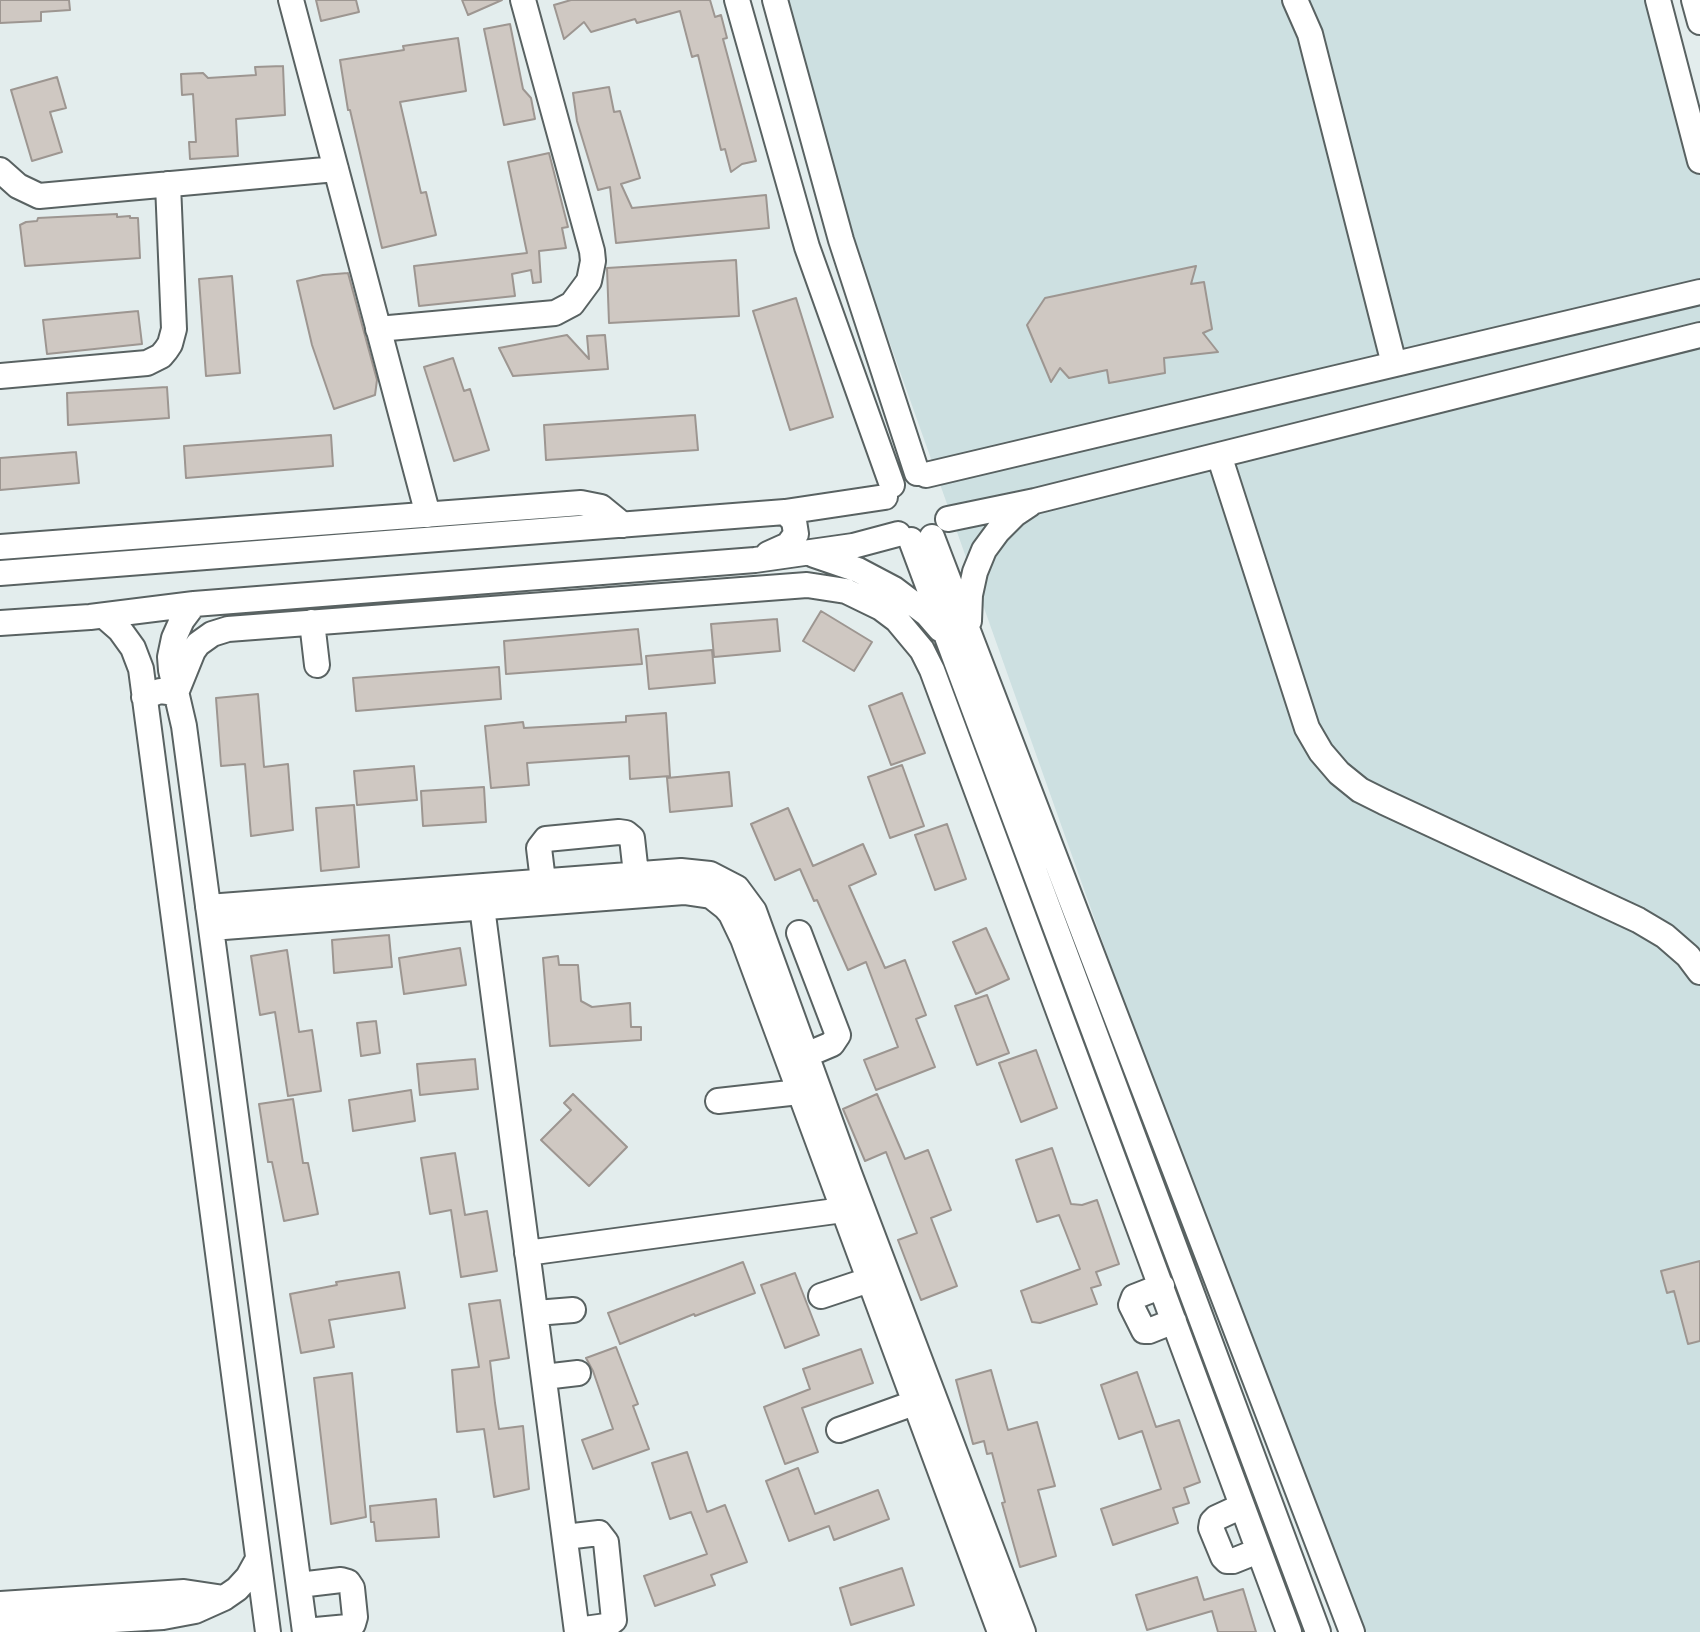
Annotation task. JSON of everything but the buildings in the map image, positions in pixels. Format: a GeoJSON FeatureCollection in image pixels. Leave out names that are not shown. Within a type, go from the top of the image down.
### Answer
{"type":"FeatureCollection","features":[{"type":"Feature","properties":{"kind":"street"},"geometry":{"type":"LineString","coordinates":[[291,0],[428,515]]}},
{"type":"Feature","properties":{"kind":"street"},"geometry":{"type":"LineString","coordinates":[[379,329],[555,313],[572,304],[589,281],[592,251],[523,0]]}},
{"type":"Feature","properties":{"kind":"street"},"geometry":{"type":"LineString","coordinates":[[737,0],[807,247],[888,491],[886,518],[931,520]]}},
{"type":"Feature","properties":{"kind":"street"},"geometry":{"type":"LineString","coordinates":[[775,0],[842,240],[921,474]]}},
{"type":"Feature","properties":{"kind":"street"},"geometry":{"type":"LineString","coordinates":[[1295,0],[1311,34],[1394,364]]}},
{"type":"Feature","properties":{"kind":"street"},"geometry":{"type":"LineString","coordinates":[[1658,0],[1700,161]]}},
{"type":"Feature","properties":{"kind":"street"},"geometry":{"type":"LineString","coordinates":[[1694,0],[1700,22]]}},
{"type":"Feature","properties":{"kind":"street"},"geometry":{"type":"LineString","coordinates":[[0,170],[18,186],[39,196],[336,169]]}},
{"type":"Feature","properties":{"kind":"street"},"geometry":{"type":"LineString","coordinates":[[0,376],[147,363],[166,351],[173,337],[168,184]]}},
{"type":"Feature","properties":{"kind":"street"},"geometry":{"type":"LineString","coordinates":[[807,247],[842,240]]}},
{"type":"Feature","properties":{"kind":"street"},"geometry":{"type":"LineString","coordinates":[[0,573],[785,512],[888,491],[903,476],[921,474],[1700,292]]}},
{"type":"Feature","properties":{"kind":"street"},"geometry":{"type":"LineString","coordinates":[[0,623],[104,616],[194,604],[754,560],[853,546],[931,520],[1035,501],[1700,335]]}},
{"type":"Feature","properties":{"kind":"street"},"geometry":{"type":"LineString","coordinates":[[1219,455],[1307,728],[1321,752],[1339,773],[1360,790],[1384,802],[1638,920],[1665,936],[1688,956],[1700,972]]}},
{"type":"Feature","properties":{"kind":"street"},"geometry":{"type":"LineString","coordinates":[[921,474],[939,481],[931,520],[946,636]]}},
{"type":"Feature","properties":{"kind":"street"},"geometry":{"type":"LineString","coordinates":[[973,642],[969,619],[970,595],[984,550],[1015,514],[1035,501]]}},
{"type":"Feature","properties":{"kind":"street"},"geometry":{"type":"LineString","coordinates":[[0,547],[580,503],[601,508],[623,525]]}},
{"type":"Feature","properties":{"kind":"street"},"geometry":{"type":"LineString","coordinates":[[754,560],[789,545],[793,540],[796,527],[785,512]]}},
{"type":"Feature","properties":{"kind":"street"},"geometry":{"type":"LineString","coordinates":[[931,520],[973,642],[1007,765],[1318,1632]]}},
{"type":"Feature","properties":{"kind":"street"},"geometry":{"type":"LineString","coordinates":[[806,553],[858,570],[894,589],[927,614],[946,636],[1007,765],[1352,1632]]}},
{"type":"Feature","properties":{"kind":"street"},"geometry":{"type":"LineString","coordinates":[[176,693],[193,651],[205,638],[229,629],[807,585],[846,591],[881,608],[897,620],[922,650],[932,670],[1289,1632]]}},
{"type":"Feature","properties":{"kind":"street"},"geometry":{"type":"LineString","coordinates":[[194,604],[182,620],[170,657],[184,726],[305,1631],[348,1627],[353,1624],[355,1617],[352,1588],[345,1580],[299,1585]]}},
{"type":"Feature","properties":{"kind":"street"},"geometry":{"type":"LineString","coordinates":[[104,616],[120,630],[133,648],[141,669],[268,1632]]}},
{"type":"Feature","properties":{"kind":"street"},"geometry":{"type":"LineString","coordinates":[[312,622],[317,665]]}},
{"type":"Feature","properties":{"kind":"street"},"geometry":{"type":"LineString","coordinates":[[144,697],[159,691],[176,693]]}},
{"type":"Feature","properties":{"kind":"street"},"geometry":{"type":"LineString","coordinates":[[542,881],[539,848],[546,839],[619,832],[632,838],[636,874]]}},
{"type":"Feature","properties":{"kind":"street"},"geometry":{"type":"LineString","coordinates":[[210,918],[542,881],[701,871],[729,883],[743,895],[754,911],[1009,1625]]}},
{"type":"Feature","properties":{"kind":"street"},"geometry":{"type":"LineString","coordinates":[[210,918],[482,907],[684,892],[711,896],[725,907],[737,925],[914,1403],[1009,1625]]}},
{"type":"Feature","properties":{"kind":"street"},"geometry":{"type":"LineString","coordinates":[[482,907],[577,1631],[607,1626],[614,1620],[606,1542],[599,1533],[565,1537]]}},
{"type":"Feature","properties":{"kind":"street"},"geometry":{"type":"LineString","coordinates":[[799,933],[838,1035],[835,1042],[806,1055]]}},
{"type":"Feature","properties":{"kind":"street"},"geometry":{"type":"LineString","coordinates":[[718,1101],[799,1092]]}},
{"type":"Feature","properties":{"kind":"street"},"geometry":{"type":"LineString","coordinates":[[527,1253],[843,1210]]}},
{"type":"Feature","properties":{"kind":"street"},"geometry":{"type":"LineString","coordinates":[[821,1296],[869,1280]]}},
{"type":"Feature","properties":{"kind":"street"},"geometry":{"type":"LineString","coordinates":[[1162,1286],[1134,1297],[1131,1305],[1144,1331],[1174,1321]]}},
{"type":"Feature","properties":{"kind":"street"},"geometry":{"type":"LineString","coordinates":[[536,1313],[573,1310]]}},
{"type":"Feature","properties":{"kind":"street"},"geometry":{"type":"LineString","coordinates":[[544,1377],[578,1373]]}},
{"type":"Feature","properties":{"kind":"street"},"geometry":{"type":"LineString","coordinates":[[234,1380],[271,1376]]}},
{"type":"Feature","properties":{"kind":"street"},"geometry":{"type":"LineString","coordinates":[[839,1430],[914,1403]]}},
{"type":"Feature","properties":{"kind":"street"},"geometry":{"type":"LineString","coordinates":[[1242,1506],[1216,1518],[1211,1528],[1227,1561],[1258,1551]]}},
{"type":"Feature","properties":{"kind":"street"},"geometry":{"type":"LineString","coordinates":[[0,1627],[180,1624],[224,1598],[248,1577],[258,1559]]}},
{"type":"Feature","properties":{"kind":"street"},"geometry":{"type":"LineString","coordinates":[[0,1604],[184,1592],[224,1598]]}},
{"type":"Feature","properties":{"kind":"shaded area"},"geometry":{"type":"Polygon","coordinates":[[[785,0],[1671,0],[1700,109],[1700,1632],[1348,1632],[855,245],[785,0]]]}}]}
